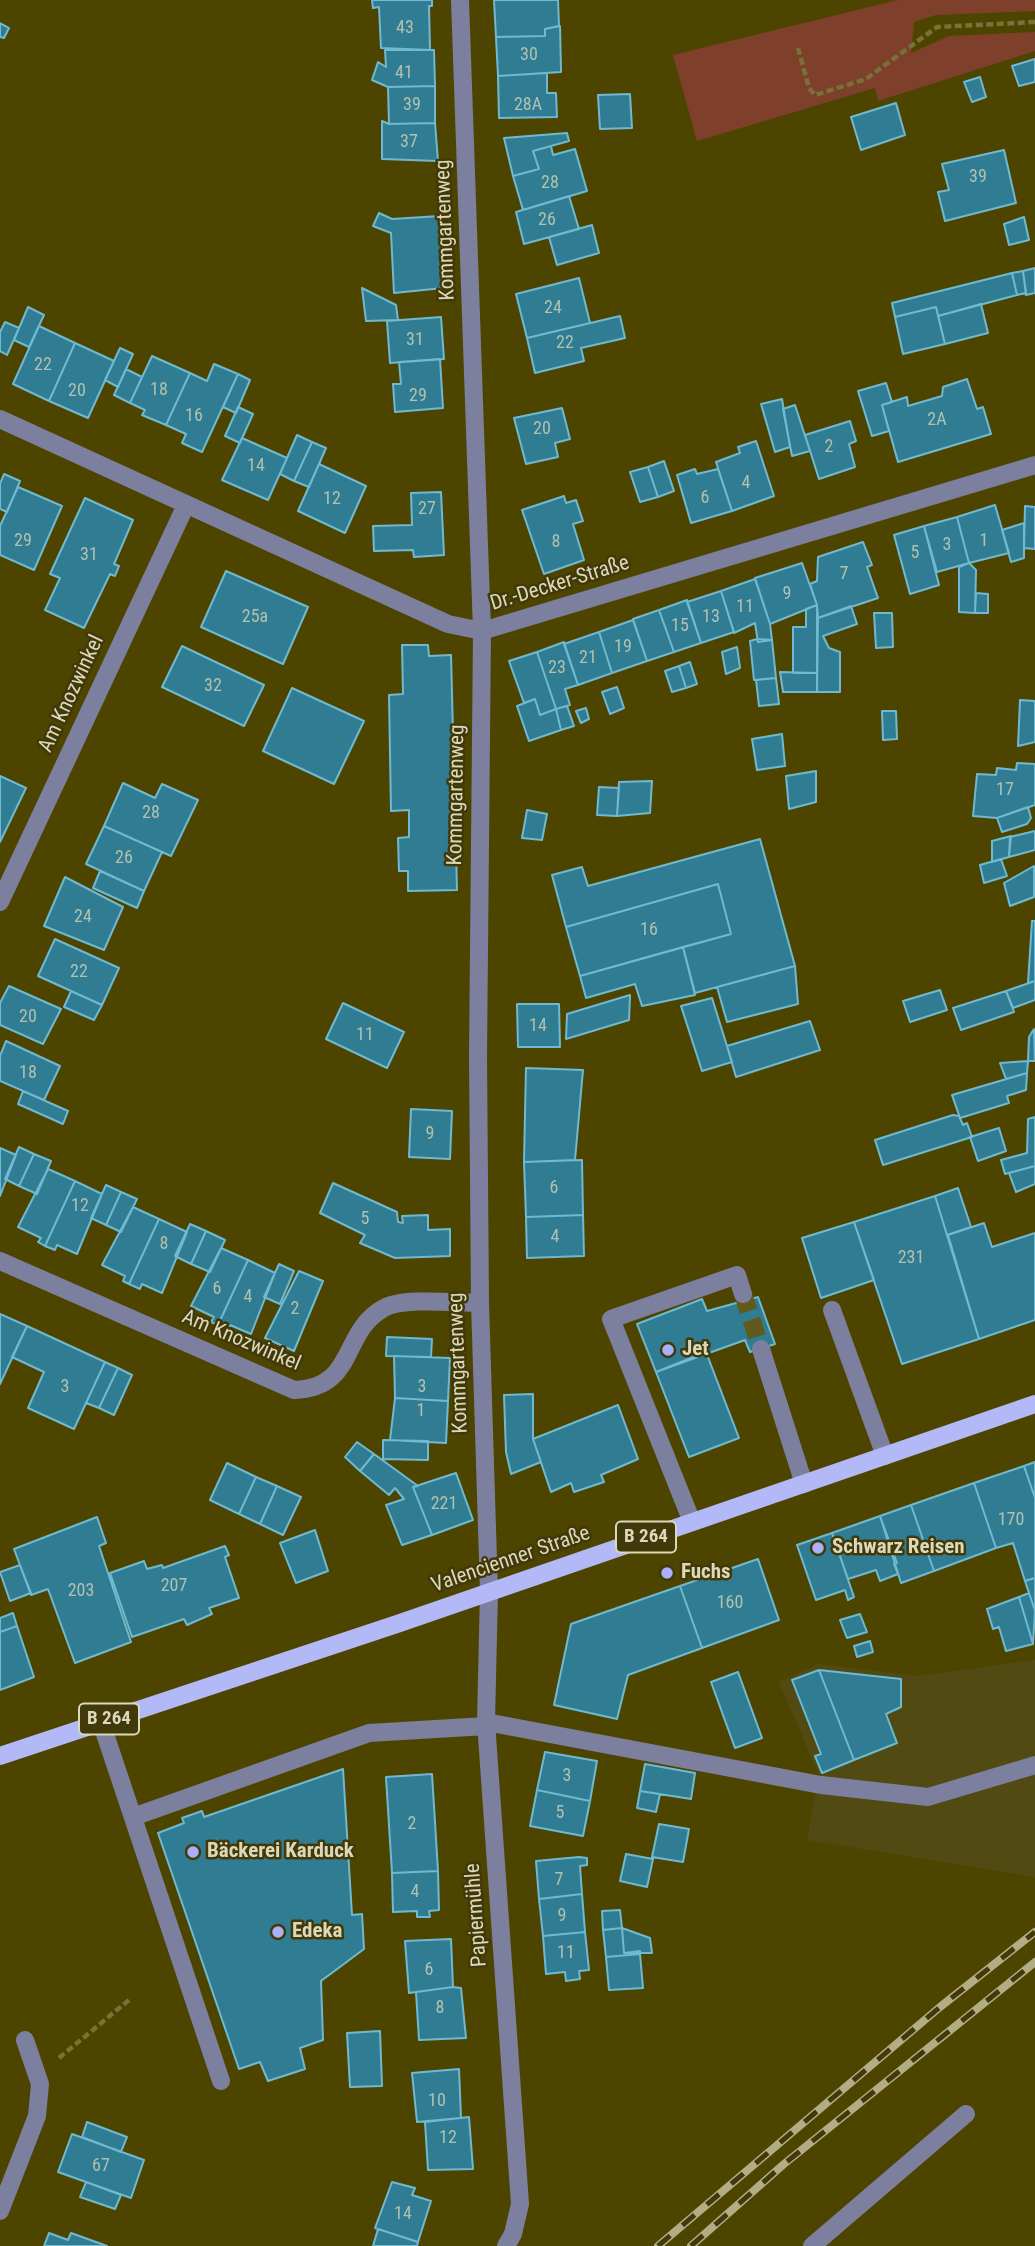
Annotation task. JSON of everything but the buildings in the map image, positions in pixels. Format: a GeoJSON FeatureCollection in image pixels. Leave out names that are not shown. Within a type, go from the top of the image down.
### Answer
{"type":"FeatureCollection","features":[{"type":"Feature","properties":{"kind":"main road","name":"Valencienner Straße"},"geometry":{"type":"LineString","coordinates":[[0,1756],[489,1592],[1035,1404]]}},
{"type":"Feature","properties":{"kind":"street","name":"Kommgartenweg"},"geometry":{"type":"LineString","coordinates":[[460,0],[482,631],[478,1056],[480,1303],[489,1592]]}},
{"type":"Feature","properties":{"kind":"street","name":"Dr.-Decker-Straße"},"geometry":{"type":"LineString","coordinates":[[0,419],[448,624],[482,631],[1035,465]]}},
{"type":"Feature","properties":{"kind":"street","name":"Am Knozwinkel"},"geometry":{"type":"LineString","coordinates":[[0,902],[186,506]]}},
{"type":"Feature","properties":{"kind":"street","name":"Am Knozwinkel"},"geometry":{"type":"LineString","coordinates":[[0,1261],[294,1390],[325,1386],[337,1373],[360,1331],[372,1316],[386,1306],[400,1303],[480,1303]]}},
{"type":"Feature","properties":{"kind":"street"},"geometry":{"type":"LineString","coordinates":[[692,1522],[611,1319],[737,1275],[743,1294]]}},
{"type":"Feature","properties":{"kind":"street"},"geometry":{"type":"LineString","coordinates":[[832,1310],[885,1456]]}},
{"type":"Feature","properties":{"kind":"street"},"geometry":{"type":"LineString","coordinates":[[761,1349],[804,1484]]}},
{"type":"Feature","properties":{"kind":"street","name":"Papiermühle"},"geometry":{"type":"LineString","coordinates":[[489,1592],[486,1724],[520,2204],[510,2240]]}},
{"type":"Feature","properties":{"kind":"street"},"geometry":{"type":"LineString","coordinates":[[101,1722],[221,2081]]}},
{"type":"Feature","properties":{"kind":"street"},"geometry":{"type":"LineString","coordinates":[[133,1817],[369,1733],[486,1724],[821,1785],[929,1797],[1035,1765]]}},
{"type":"Feature","properties":{"kind":"street"},"geometry":{"type":"LineString","coordinates":[[0,2211],[37,2116],[40,2084],[25,2040]]}},
{"type":"Feature","properties":{"kind":"street"},"geometry":{"type":"LineString","coordinates":[[812,2246],[966,2114]]}},
{"type":"Feature","properties":{"kind":"path"},"geometry":{"type":"LineString","coordinates":[[798,48],[809,88],[815,95],[866,79],[937,27],[1035,22]]}},
{"type":"Feature","properties":{"kind":"path"},"geometry":{"type":"LineString","coordinates":[[37,2076],[129,2000]]}},
{"type":"Feature","properties":{"kind":"shaded area"},"geometry":{"type":"Polygon","coordinates":[[[898,0],[1035,0],[1035,11],[936,15],[914,22],[911,53],[949,36],[1035,32],[1035,51],[878,101],[875,88],[697,141],[673,55],[898,0]]]}},
{"type":"Feature","properties":{"kind":"shaded area"},"geometry":{"type":"Polygon","coordinates":[[[1035,1660],[1035,1877],[807,1840],[819,1775],[779,1682],[818,1664],[918,1676],[1035,1660]]]}},
{"type":"Feature","properties":{"kind":"tunnel"},"geometry":{"type":"LineString","coordinates":[[743,1294],[761,1349]]}},
{"type":"Feature","properties":{"kind":"railway"},"geometry":{"type":"LineString","coordinates":[[658,2246],[940,2007],[1035,1932]]}},
{"type":"Feature","properties":{"kind":"railway"},"geometry":{"type":"LineString","coordinates":[[691,2246],[784,2164],[1035,1962]]}},
{"type":"Feature","properties":{"kind":"place","name":"Jet"},"geometry":{"type":"Point","coordinates":[668,1350]}},
{"type":"Feature","properties":{"kind":"place","name":"Schwarz Reisen"},"geometry":{"type":"Point","coordinates":[818,1548]}},
{"type":"Feature","properties":{"kind":"place","name":"Fuchs"},"geometry":{"type":"Point","coordinates":[667,1573]}},
{"type":"Feature","properties":{"kind":"place","name":"Bäckerei Karduck"},"geometry":{"type":"Point","coordinates":[193,1852]}},
{"type":"Feature","properties":{"kind":"place","name":"Edeka"},"geometry":{"type":"Point","coordinates":[278,1932]}}]}
